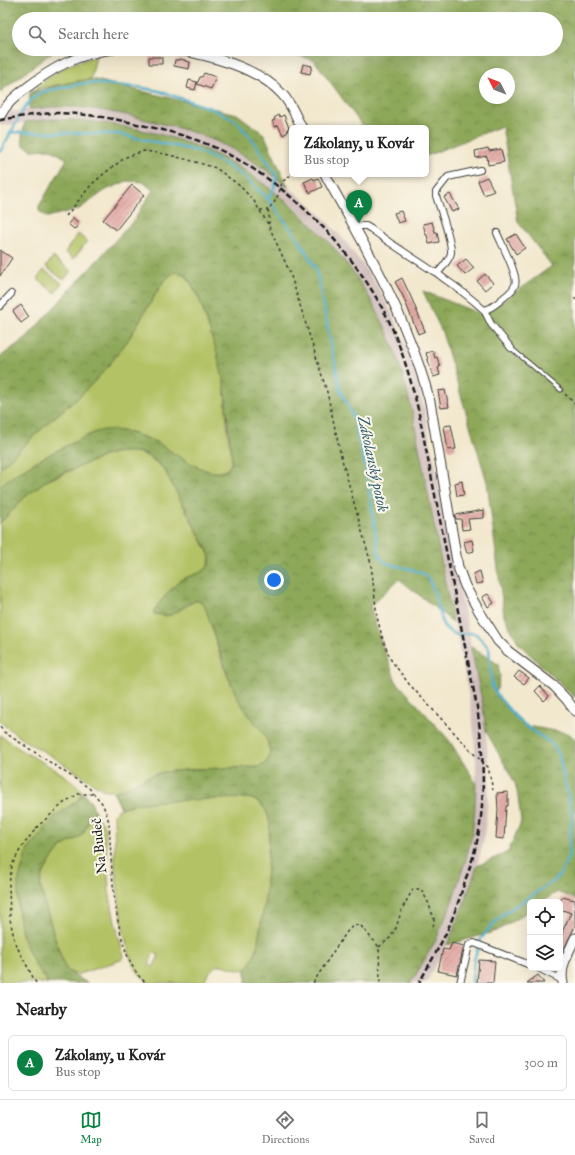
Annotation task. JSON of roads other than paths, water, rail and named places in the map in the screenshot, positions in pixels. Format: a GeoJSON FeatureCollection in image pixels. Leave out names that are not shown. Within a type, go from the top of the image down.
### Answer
{"type":"FeatureCollection","features":[{"type":"Feature","properties":{"kind":"main road"},"geometry":{"type":"LineString","coordinates":[[0,116],[7,105],[48,72],[67,62],[84,56]]}},
{"type":"Feature","properties":{"kind":"main road"},"geometry":{"type":"LineString","coordinates":[[206,56],[255,74],[268,82],[283,95],[300,125]]}},
{"type":"Feature","properties":{"kind":"main road"},"geometry":{"type":"LineString","coordinates":[[326,177],[376,267],[400,316],[424,379],[430,402],[458,567],[465,586],[498,641],[508,652],[554,686],[575,711]]}},
{"type":"Feature","properties":{"kind":"main road"},"geometry":{"type":"LineString","coordinates":[[562,981],[562,972],[565,960],[575,938]]}},
{"type":"Feature","properties":{"kind":"street"},"geometry":{"type":"LineString","coordinates":[[437,273],[441,270],[451,254],[450,244],[436,192],[448,177],[480,170]]}},
{"type":"Feature","properties":{"kind":"street"},"geometry":{"type":"LineString","coordinates":[[355,228],[366,226],[466,294],[484,310],[491,324],[511,348]]}},
{"type":"Feature","properties":{"kind":"street"},"geometry":{"type":"LineString","coordinates":[[484,310],[490,309],[515,286],[516,280],[514,272],[497,233]]}},
{"type":"Feature","properties":{"kind":"street"},"geometry":{"type":"LineString","coordinates":[[0,306],[11,294]]}},
{"type":"Feature","properties":{"kind":"street"},"geometry":{"type":"LineString","coordinates":[[460,983],[469,945],[474,943],[527,964]]}},
{"type":"Feature","properties":{"kind":"street"},"geometry":{"type":"LineString","coordinates":[[544,971],[562,981]]}},
{"type":"Feature","properties":{"kind":"lane"},"geometry":{"type":"LineString","coordinates":[[511,348],[561,390]]}},
{"type":"Feature","properties":{"kind":"waterway","name":"Zákolanský potok"},"geometry":{"type":"LineString","coordinates":[[0,152],[25,107],[41,92],[91,83],[138,87],[159,91],[210,108],[235,120],[252,139],[276,174],[274,188],[268,199],[299,240],[316,269],[340,389],[352,414],[366,470],[379,555],[386,563],[425,575],[434,591],[443,625],[449,631],[457,635],[471,633],[476,634],[489,648],[492,686],[500,699],[526,726],[552,744],[559,755],[572,815],[568,858],[561,873],[553,882],[506,912],[491,926],[481,939],[474,960],[472,983]]}},
{"type":"Feature","properties":{"kind":"waterway"},"geometry":{"type":"LineString","coordinates":[[11,132],[118,134],[198,151],[228,166],[246,178],[268,199]]}},
{"type":"Feature","properties":{"kind":"railway"},"geometry":{"type":"LineString","coordinates":[[0,120],[54,113],[98,116],[172,132],[202,142],[222,151],[244,163],[280,188],[312,216],[340,246],[352,262],[376,296],[386,315],[405,361],[418,409],[477,707],[483,772],[482,804],[478,837],[470,868],[449,928],[419,983]]}},
{"type":"Feature","properties":{"kind":"place","name":"Zákolany, u Kovár"},"geometry":{"type":"Point","coordinates":[359,223]}}]}
